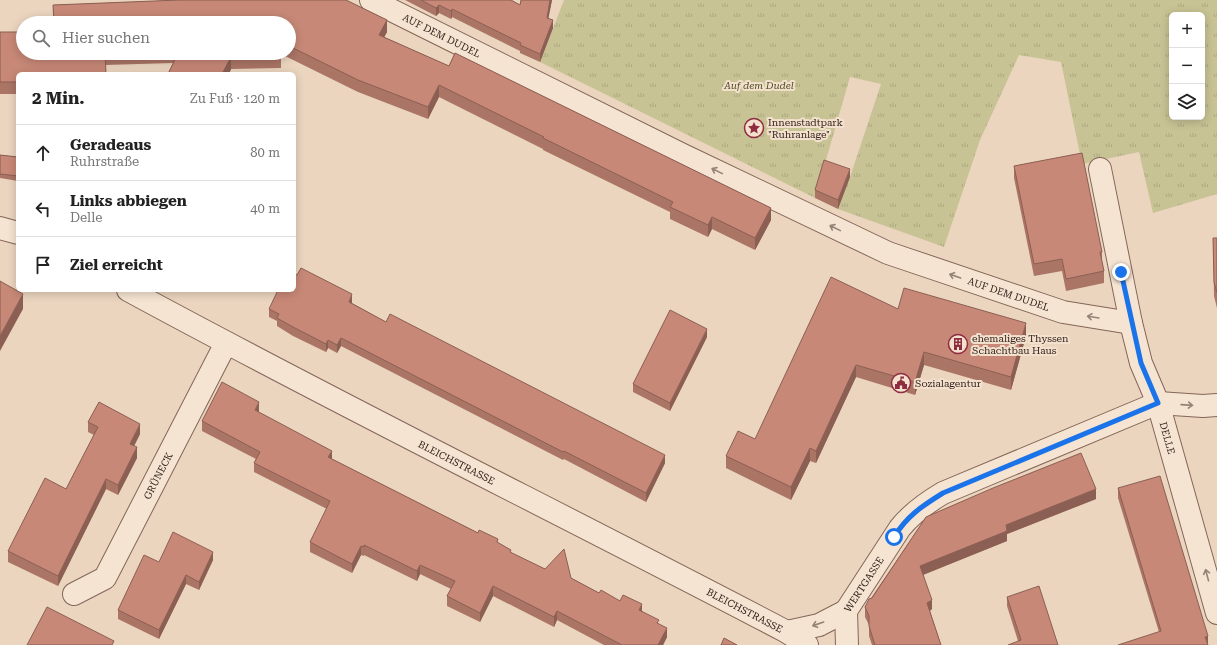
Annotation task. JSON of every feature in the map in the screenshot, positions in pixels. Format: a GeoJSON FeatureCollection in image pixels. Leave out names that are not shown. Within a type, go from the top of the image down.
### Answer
{"type":"FeatureCollection","features":[{"type":"Feature","properties":{"kind":"street","name":"AUF DEM DUDEL"},"geometry":{"type":"LineString","coordinates":[[371,0],[683,155],[888,254],[1063,312],[1131,323]]}},
{"type":"Feature","properties":{"kind":"street","name":"DELLE"},"geometry":{"type":"LineString","coordinates":[[1100,169],[1131,323],[1141,363],[1158,403],[1217,613]]}},
{"type":"Feature","properties":{"kind":"street"},"geometry":{"type":"LineString","coordinates":[[0,228],[16,232]]}},
{"type":"Feature","properties":{"kind":"street","name":"BLEICHSTRASSE"},"geometry":{"type":"LineString","coordinates":[[132,292],[226,343],[642,556],[787,632],[807,645]]}},
{"type":"Feature","properties":{"kind":"street","name":"GRÜNECK"},"geometry":{"type":"LineString","coordinates":[[74,594],[105,578],[226,343]]}},
{"type":"Feature","properties":{"kind":"street"},"geometry":{"type":"LineString","coordinates":[[1158,403],[1203,406],[1217,405]]}},
{"type":"Feature","properties":{"kind":"street","name":"WERTGASSE"},"geometry":{"type":"LineString","coordinates":[[847,645],[846,611],[900,528],[909,517],[921,507],[943,493],[1158,403]]}},
{"type":"Feature","properties":{"kind":"street","name":"BLEICHSTRASSE"},"geometry":{"type":"LineString","coordinates":[[787,632],[819,625],[846,611]]}},
{"type":"Feature","properties":{"kind":"green space","name":"Innenstadtpark \"Ruhranlage\""},"geometry":{"type":"Polygon","coordinates":[[[564,0],[1217,0],[1217,194],[1153,213],[1139,152],[1082,164],[1061,62],[1019,55],[980,140],[944,247],[838,209],[881,84],[850,77],[815,198],[540,62],[564,0]]]}},
{"type":"Feature","properties":{"kind":"building"},"geometry":{"type":"Polygon","coordinates":[[[179,0],[346,0],[387,20],[379,35],[449,66],[455,53],[771,208],[755,238],[712,217],[708,225],[670,207],[673,202],[439,85],[428,107],[358,80],[296,49],[296,16],[54,16],[53,5],[179,0]]]}},
{"type":"Feature","properties":{"kind":"building"},"geometry":{"type":"Polygon","coordinates":[[[421,0],[511,0],[520,5],[521,0],[550,0],[547,18],[553,20],[540,54],[452,9],[451,11],[439,5],[436,8],[421,0]]]}},
{"type":"Feature","properties":{"kind":"building"},"geometry":{"type":"Polygon","coordinates":[[[0,32],[16,32],[16,60],[105,60],[106,72],[16,72],[16,82],[0,82],[0,32]]]}},
{"type":"Feature","properties":{"kind":"building"},"geometry":{"type":"Polygon","coordinates":[[[175,60],[229,60],[223,72],[169,72],[175,60]]]}},
{"type":"Feature","properties":{"kind":"building"},"geometry":{"type":"Polygon","coordinates":[[[1082,153],[1102,252],[1100,252],[1104,271],[1066,279],[1062,259],[1034,264],[1014,166],[1082,153]]]}},
{"type":"Feature","properties":{"kind":"building"},"geometry":{"type":"Polygon","coordinates":[[[0,155],[16,157],[16,176],[0,174],[0,155]]]}},
{"type":"Feature","properties":{"kind":"building"},"geometry":{"type":"Polygon","coordinates":[[[824,160],[850,169],[838,200],[815,190],[824,160]]]}},
{"type":"Feature","properties":{"kind":"building"},"geometry":{"type":"Polygon","coordinates":[[[1213,238],[1217,238],[1217,293],[1214,282],[1213,238]]]}},
{"type":"Feature","properties":{"kind":"building"},"geometry":{"type":"Polygon","coordinates":[[[301,268],[352,294],[349,302],[386,322],[390,314],[665,455],[646,493],[341,338],[337,345],[328,340],[326,344],[277,318],[279,314],[269,309],[277,292],[296,292],[297,275],[301,268]]]}},
{"type":"Feature","properties":{"kind":"building"},"geometry":{"type":"Polygon","coordinates":[[[831,277],[898,309],[904,288],[1026,323],[1011,377],[924,352],[915,382],[856,365],[816,451],[810,448],[791,487],[726,456],[738,431],[755,439],[831,277]]]}},
{"type":"Feature","properties":{"kind":"building"},"geometry":{"type":"Polygon","coordinates":[[[0,281],[16,290],[16,292],[23,294],[0,336],[0,281]]]}},
{"type":"Feature","properties":{"kind":"building"},"geometry":{"type":"Polygon","coordinates":[[[670,310],[707,329],[670,403],[633,384],[670,310]]]}},
{"type":"Feature","properties":{"kind":"building"},"geometry":{"type":"Polygon","coordinates":[[[222,382],[259,402],[255,410],[332,451],[328,457],[478,533],[479,530],[498,539],[497,542],[511,550],[510,552],[545,569],[564,549],[571,578],[599,593],[601,590],[620,601],[623,595],[642,604],[639,610],[659,620],[657,623],[667,628],[658,645],[622,645],[557,611],[554,617],[493,586],[480,613],[447,596],[455,581],[420,565],[417,571],[364,545],[364,547],[361,546],[352,564],[310,542],[330,501],[254,463],[260,452],[202,421],[222,382]]]}},
{"type":"Feature","properties":{"kind":"building"},"geometry":{"type":"Polygon","coordinates":[[[99,402],[140,424],[130,444],[137,447],[118,485],[106,479],[58,576],[8,551],[45,478],[66,489],[98,427],[88,422],[99,402]]]}},
{"type":"Feature","properties":{"kind":"building"},"geometry":{"type":"Polygon","coordinates":[[[1081,453],[1096,489],[1006,525],[1007,531],[920,566],[932,600],[927,603],[941,645],[875,645],[869,626],[869,616],[865,607],[926,517],[993,488],[1081,453]]]}},
{"type":"Feature","properties":{"kind":"building"},"geometry":{"type":"Polygon","coordinates":[[[1160,476],[1208,636],[1205,637],[1208,645],[1118,645],[1161,631],[1118,488],[1160,476]]]}},
{"type":"Feature","properties":{"kind":"building"},"geometry":{"type":"Polygon","coordinates":[[[173,532],[213,552],[199,582],[186,575],[159,630],[118,610],[144,555],[159,562],[173,532]]]}},
{"type":"Feature","properties":{"kind":"building"},"geometry":{"type":"Polygon","coordinates":[[[1039,586],[1058,645],[1008,645],[1021,640],[1007,597],[1039,586]]]}},
{"type":"Feature","properties":{"kind":"building"},"geometry":{"type":"Polygon","coordinates":[[[47,607],[114,641],[112,645],[27,645],[47,607]]]}},
{"type":"Feature","properties":{"kind":"building"},"geometry":{"type":"Polygon","coordinates":[[[724,638],[737,645],[721,645],[724,638]]]}},
{"type":"Feature","properties":{"kind":"place","name":"Innenstadtpark \"Ruhranlage\""},"geometry":{"type":"Point","coordinates":[754,128]}},
{"type":"Feature","properties":{"kind":"place","name":"ehemaliges Thyssen Schachtbau Haus"},"geometry":{"type":"Point","coordinates":[958,344]}},
{"type":"Feature","properties":{"kind":"place","name":"Sozialagentur"},"geometry":{"type":"Point","coordinates":[901,383]}},
{"type":"Feature","properties":{"kind":"route"},"geometry":{"type":"LineString","coordinates":[[894,537],[909,517],[921,507],[943,493],[1158,403],[1141,363],[1121,272]]}},
{"type":"Feature","properties":{"kind":"park label","name":"Auf dem Dudel"},"geometry":{"type":"Point","coordinates":[759,85]}}]}
